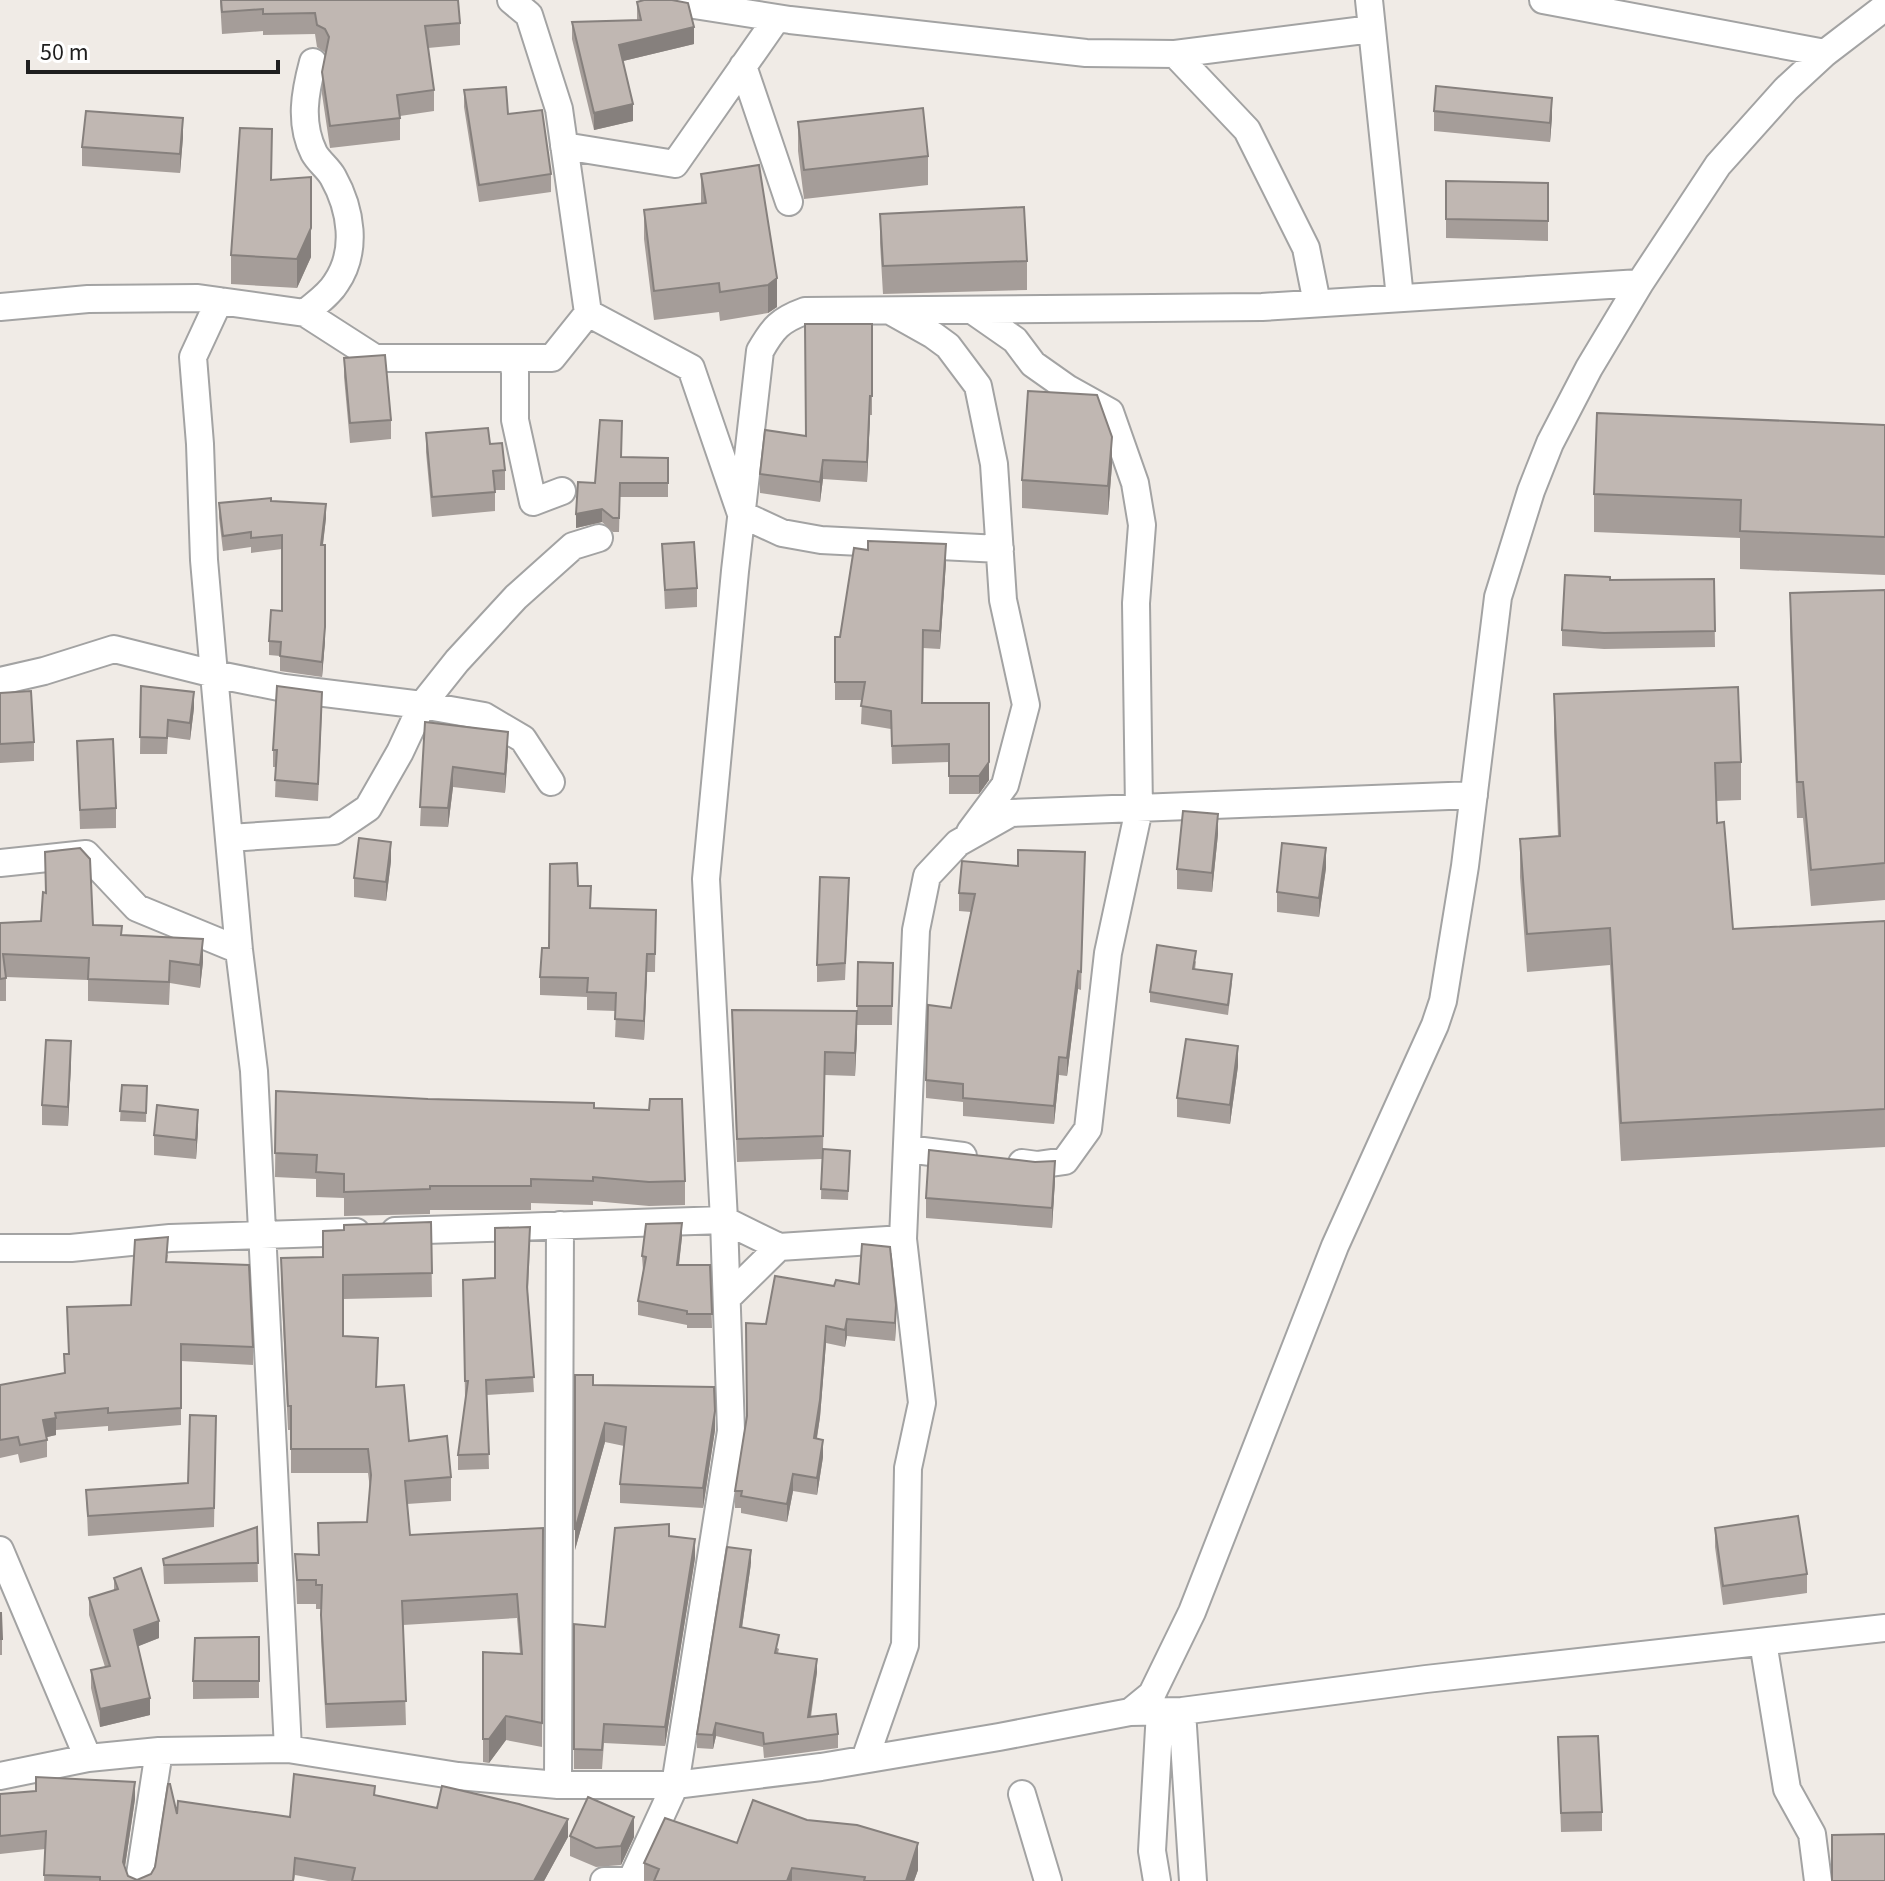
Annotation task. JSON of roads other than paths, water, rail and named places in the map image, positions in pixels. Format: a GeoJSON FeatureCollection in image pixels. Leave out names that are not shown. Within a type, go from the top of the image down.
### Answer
{"type":"FeatureCollection","features":[{"type":"Feature","properties":{"kind":"street"},"geometry":{"type":"LineString","coordinates":[[0,307],[88,299],[198,298],[305,313],[375,358],[552,358],[588,313],[559,109],[529,15],[511,0]]}},
{"type":"Feature","properties":{"kind":"street"},"geometry":{"type":"LineString","coordinates":[[662,0],[777,18],[1086,53],[1175,54],[1372,29]]}},
{"type":"Feature","properties":{"kind":"street"},"geometry":{"type":"LineString","coordinates":[[1369,0],[1400,298]]}},
{"type":"Feature","properties":{"kind":"street"},"geometry":{"type":"LineString","coordinates":[[1543,0],[1825,53]]}},
{"type":"Feature","properties":{"kind":"street"},"geometry":{"type":"LineString","coordinates":[[1130,1712],[1152,1694],[1192,1612],[1335,1246],[1443,1001],[1474,795],[1498,597],[1531,491],[1550,443],[1589,368],[1640,283],[1718,165],[1786,89],[1825,53],[1885,7]]}},
{"type":"Feature","properties":{"kind":"street"},"geometry":{"type":"LineString","coordinates":[[564,146],[675,164],[777,18]]}},
{"type":"Feature","properties":{"kind":"street"},"geometry":{"type":"LineString","coordinates":[[1175,54],[1247,130],[1306,248],[1317,303]]}},
{"type":"Feature","properties":{"kind":"street"},"geometry":{"type":"LineString","coordinates":[[305,313],[336,284],[348,256],[350,228],[344,202],[332,175],[315,154],[309,137],[304,95],[313,62]]}},
{"type":"Feature","properties":{"kind":"street"},"geometry":{"type":"LineString","coordinates":[[743,66],[789,202]]}},
{"type":"Feature","properties":{"kind":"street"},"geometry":{"type":"LineString","coordinates":[[604,1881],[631,1881],[675,1785],[731,1431],[724,1220],[706,879],[760,351],[771,332],[784,318],[805,311],[1262,307],[1640,283]]}},
{"type":"Feature","properties":{"kind":"street"},"geometry":{"type":"LineString","coordinates":[[219,301],[193,357],[204,560],[239,950],[254,1071],[288,1749]]}},
{"type":"Feature","properties":{"kind":"street"},"geometry":{"type":"LineString","coordinates":[[865,1759],[905,1645],[908,1468],[922,1403],[903,1239],[916,930],[927,876],[965,839],[1005,785],[1026,705],[1003,600],[994,464],[978,386],[948,346],[889,310]]}},
{"type":"Feature","properties":{"kind":"street"},"geometry":{"type":"LineString","coordinates":[[907,1149],[1037,1165],[1065,1161],[1088,1129],[1108,953],[1139,809],[1136,603],[1142,525],[1135,483],[1110,412],[1033,364],[1015,340],[972,310]]}},
{"type":"Feature","properties":{"kind":"street"},"geometry":{"type":"LineString","coordinates":[[588,313],[691,368],[741,514],[782,533],[821,540],[1000,549]]}},
{"type":"Feature","properties":{"kind":"street"},"geometry":{"type":"LineString","coordinates":[[512,358],[515,420],[533,502],[562,491]]}},
{"type":"Feature","properties":{"kind":"street"},"geometry":{"type":"LineString","coordinates":[[229,838],[334,831],[368,808],[422,705],[457,661],[516,597],[573,546],[599,538]]}},
{"type":"Feature","properties":{"kind":"street"},"geometry":{"type":"LineString","coordinates":[[0,681],[114,649],[284,688],[484,716],[523,739],[551,782]]}},
{"type":"Feature","properties":{"kind":"street"},"geometry":{"type":"LineString","coordinates":[[965,839],[1011,813],[1474,795]]}},
{"type":"Feature","properties":{"kind":"street"},"geometry":{"type":"LineString","coordinates":[[0,863],[86,854],[137,908],[239,950]]}},
{"type":"Feature","properties":{"kind":"street"},"geometry":{"type":"LineString","coordinates":[[0,1248],[71,1248],[170,1238],[724,1220],[779,1247],[903,1239]]}},
{"type":"Feature","properties":{"kind":"street"},"geometry":{"type":"LineString","coordinates":[[558,1785],[560,1225]]}},
{"type":"Feature","properties":{"kind":"street"},"geometry":{"type":"LineString","coordinates":[[727,1298],[779,1247]]}},
{"type":"Feature","properties":{"kind":"street"},"geometry":{"type":"LineString","coordinates":[[0,1550],[88,1758]]}},
{"type":"Feature","properties":{"kind":"street"},"geometry":{"type":"LineString","coordinates":[[0,1776],[88,1758],[159,1751],[288,1749],[458,1776],[558,1785],[675,1785],[865,1759],[1130,1712],[1171,1711],[1885,1628]]}},
{"type":"Feature","properties":{"kind":"street"},"geometry":{"type":"LineString","coordinates":[[1763,1642],[1787,1789],[1812,1834],[1818,1881]]}},
{"type":"Feature","properties":{"kind":"street"},"geometry":{"type":"LineString","coordinates":[[1157,1881],[1152,1851],[1171,1711]]}},
{"type":"Feature","properties":{"kind":"street"},"geometry":{"type":"LineString","coordinates":[[1171,1711],[1193,1881]]}},
{"type":"Feature","properties":{"kind":"street"},"geometry":{"type":"LineString","coordinates":[[139,1881],[159,1751]]}},
{"type":"Feature","properties":{"kind":"street"},"geometry":{"type":"LineString","coordinates":[[1022,1794],[1048,1881]]}}]}
